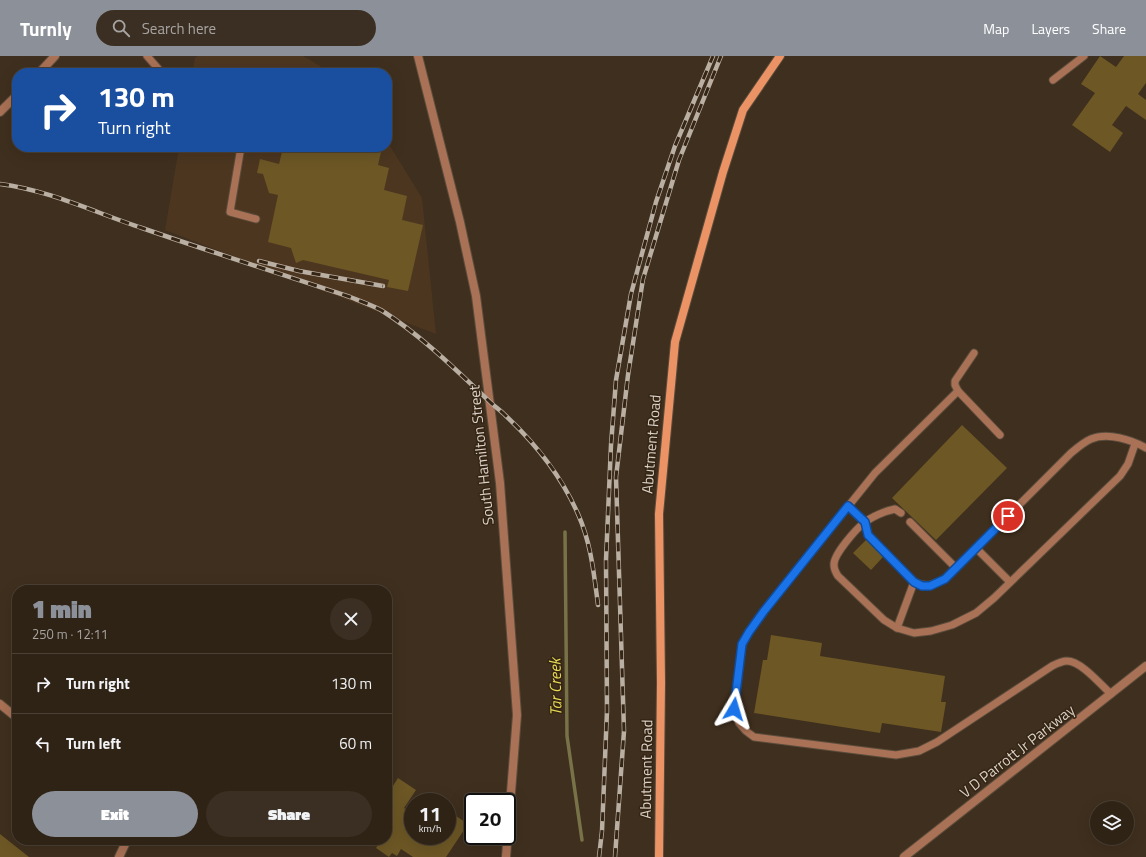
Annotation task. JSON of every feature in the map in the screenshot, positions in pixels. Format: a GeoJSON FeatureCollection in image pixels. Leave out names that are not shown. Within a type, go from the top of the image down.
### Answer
{"type":"FeatureCollection","features":[{"type":"Feature","properties":{"kind":"main road","name":"Abutment Road"},"geometry":{"type":"LineString","coordinates":[[659,857],[661,683],[659,514],[675,342],[723,172],[743,110],[780,56]]}},
{"type":"Feature","properties":{"kind":"street"},"geometry":{"type":"LineString","coordinates":[[44,68],[55,56]]}},
{"type":"Feature","properties":{"kind":"street","name":"South Hamilton Street"},"geometry":{"type":"LineString","coordinates":[[418,56],[460,222],[476,296],[500,483],[517,715],[506,857]]}},
{"type":"Feature","properties":{"kind":"street"},"geometry":{"type":"LineString","coordinates":[[0,112],[12,100]]}},
{"type":"Feature","properties":{"kind":"street","name":"V D Parrott Jr Parkway"},"geometry":{"type":"LineString","coordinates":[[904,857],[1146,666]]}},
{"type":"Feature","properties":{"kind":"street"},"geometry":{"type":"LineString","coordinates":[[0,704],[12,714]]}},
{"type":"Feature","properties":{"kind":"street"},"geometry":{"type":"LineString","coordinates":[[119,857],[125,845]]}},
{"type":"Feature","properties":{"kind":"lane"},"geometry":{"type":"LineString","coordinates":[[147,56],[158,68]]}},
{"type":"Feature","properties":{"kind":"lane"},"geometry":{"type":"LineString","coordinates":[[1053,80],[1084,56]]}},
{"type":"Feature","properties":{"kind":"lane"},"geometry":{"type":"LineString","coordinates":[[240,152],[230,212],[256,219]]}},
{"type":"Feature","properties":{"kind":"lane"},"geometry":{"type":"LineString","coordinates":[[974,353],[955,381],[955,385],[958,391],[1000,435]]}},
{"type":"Feature","properties":{"kind":"lane"},"geometry":{"type":"LineString","coordinates":[[958,391],[875,473],[764,611],[749,632],[742,644],[734,709],[739,723],[754,737],[896,755],[919,751],[937,742],[1052,666],[1065,661],[1072,661],[1082,666],[1111,694]]}},
{"type":"Feature","properties":{"kind":"lane"},"geometry":{"type":"LineString","coordinates":[[848,506],[865,522],[868,535],[914,582],[922,586],[930,586],[945,579],[1071,453],[1084,443],[1093,438],[1104,436],[1120,438],[1146,448]]}},
{"type":"Feature","properties":{"kind":"lane"},"geometry":{"type":"LineString","coordinates":[[900,513],[894,509],[865,522],[854,531],[834,561],[835,571],[838,576],[884,620],[897,628],[914,633],[931,631],[952,625],[976,613],[1120,476],[1128,464],[1135,444]]}},
{"type":"Feature","properties":{"kind":"lane"},"geometry":{"type":"LineString","coordinates":[[910,522],[956,568]]}},
{"type":"Feature","properties":{"kind":"lane"},"geometry":{"type":"LineString","coordinates":[[976,548],[1010,582]]}},
{"type":"Feature","properties":{"kind":"lane"},"geometry":{"type":"LineString","coordinates":[[897,628],[914,582]]}},
{"type":"Feature","properties":{"kind":"shaded area"},"geometry":{"type":"Polygon","coordinates":[[[198,56],[303,56],[323,68],[193,68],[195,58],[198,56]]]}},
{"type":"Feature","properties":{"kind":"shaded area"},"geometry":{"type":"Polygon","coordinates":[[[392,149],[422,198],[436,334],[165,230],[178,152],[392,152],[392,149]]]}},
{"type":"Feature","properties":{"kind":"building"},"geometry":{"type":"Polygon","coordinates":[[[1100,56],[1116,67],[1124,56],[1146,56],[1146,83],[1138,94],[1146,100],[1146,120],[1126,106],[1112,125],[1123,133],[1110,152],[1072,125],[1095,93],[1081,84],[1100,56]]]}},
{"type":"Feature","properties":{"kind":"building"},"geometry":{"type":"Polygon","coordinates":[[[282,152],[381,152],[378,165],[389,168],[384,190],[407,196],[402,220],[423,225],[408,291],[387,287],[389,280],[303,260],[296,263],[291,248],[268,242],[278,195],[269,193],[263,174],[257,173],[260,159],[279,164],[282,152]]]}},
{"type":"Feature","properties":{"kind":"building"},"geometry":{"type":"Polygon","coordinates":[[[962,425],[1007,468],[936,540],[892,498],[962,425]]]}},
{"type":"Feature","properties":{"kind":"building"},"geometry":{"type":"Polygon","coordinates":[[[866,540],[883,557],[871,570],[853,553],[866,540]]]}},
{"type":"Feature","properties":{"kind":"building"},"geometry":{"type":"Polygon","coordinates":[[[771,635],[822,643],[820,656],[945,676],[941,702],[946,702],[941,732],[882,723],[880,733],[754,713],[763,660],[767,660],[771,635]]]}},
{"type":"Feature","properties":{"kind":"building"},"geometry":{"type":"Polygon","coordinates":[[[398,778],[416,790],[414,793],[404,793],[404,845],[454,845],[446,857],[413,857],[401,849],[397,856],[392,853],[389,857],[376,848],[378,845],[392,845],[392,787],[398,778]]]}},
{"type":"Feature","properties":{"kind":"building"},"geometry":{"type":"Polygon","coordinates":[[[456,816],[464,821],[464,830],[456,842],[456,816]]]}},
{"type":"Feature","properties":{"kind":"building"},"geometry":{"type":"Polygon","coordinates":[[[0,834],[29,857],[0,857],[0,834]]]}},
{"type":"Feature","properties":{"kind":"waterway","name":"Tar Creek"},"geometry":{"type":"LineString","coordinates":[[565,532],[567,736],[582,840]]}},
{"type":"Feature","properties":{"kind":"railway"},"geometry":{"type":"LineString","coordinates":[[599,857],[602,831],[607,711],[606,560],[611,445],[616,380],[631,294],[656,202],[675,146],[713,56]]}},
{"type":"Feature","properties":{"kind":"railway"},"geometry":{"type":"LineString","coordinates":[[615,857],[624,731],[616,477],[628,375],[643,279],[679,160],[721,56]]}},
{"type":"Feature","properties":{"kind":"railway"},"geometry":{"type":"LineString","coordinates":[[0,184],[36,191],[168,237],[350,297],[381,310],[396,320],[437,353],[505,415],[527,437],[556,473],[578,514],[586,536],[598,605]]}},
{"type":"Feature","properties":{"kind":"railway"},"geometry":{"type":"LineString","coordinates":[[259,261],[299,271],[383,286]]}},
{"type":"Feature","properties":{"kind":"route"},"geometry":{"type":"LineString","coordinates":[[734,709],[742,644],[764,611],[848,506],[865,522],[868,535],[914,582],[922,586],[930,586],[945,579],[1008,516]]}}]}
